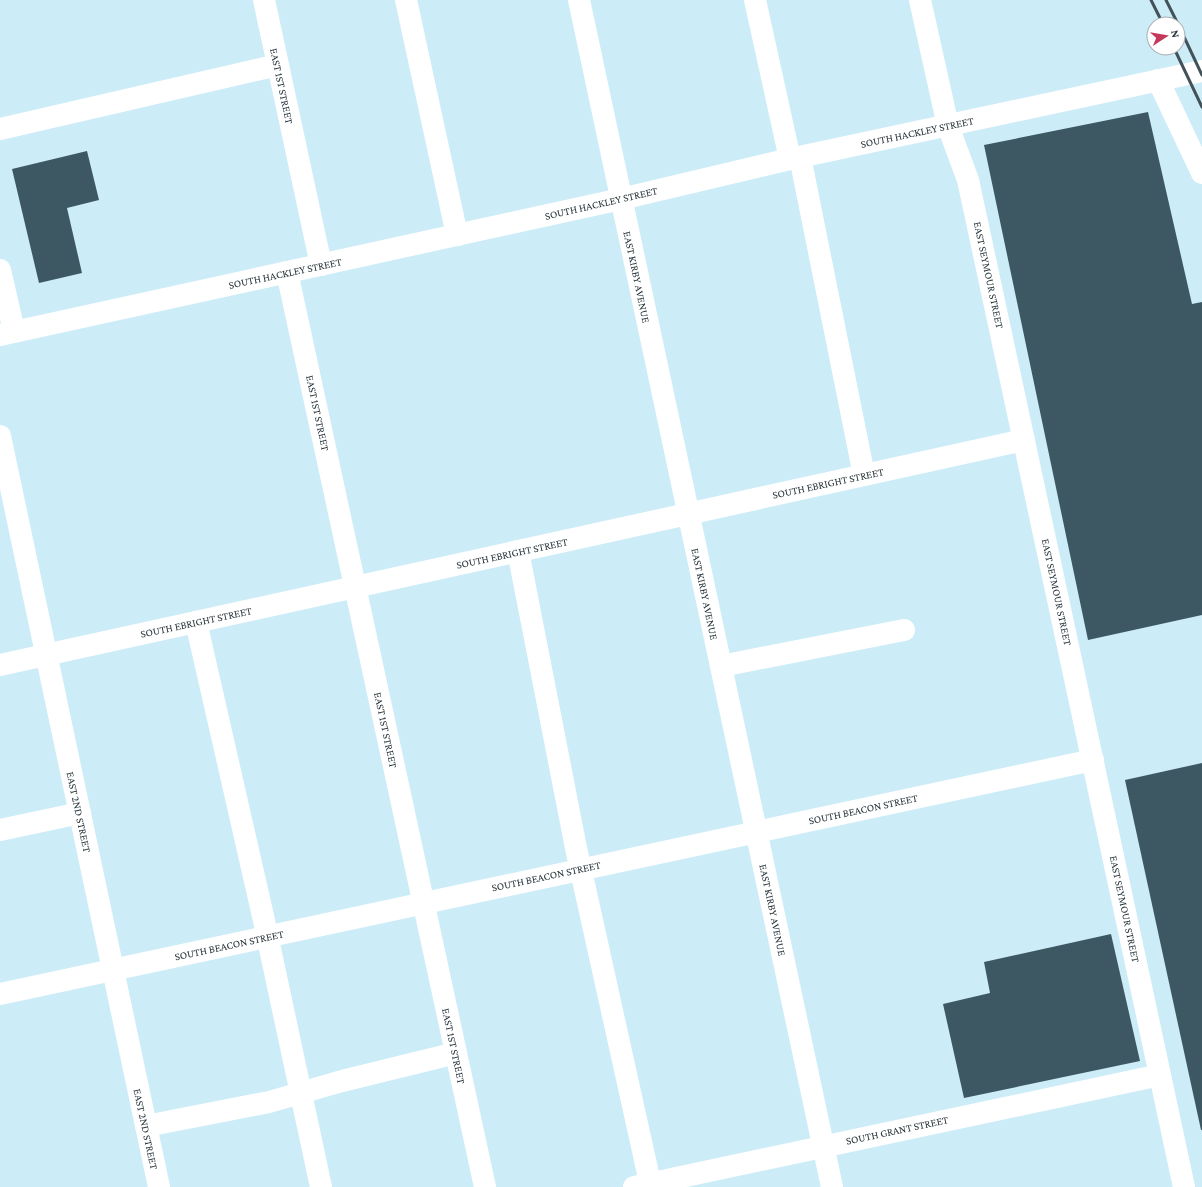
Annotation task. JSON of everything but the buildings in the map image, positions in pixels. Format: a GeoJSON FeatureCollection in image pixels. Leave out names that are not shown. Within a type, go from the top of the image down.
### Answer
{"type":"FeatureCollection","features":[{"type":"Feature","properties":{"kind":"street","name":"EAST 1ST STREET"},"geometry":{"type":"LineString","coordinates":[[264,0],[321,265]]}},
{"type":"Feature","properties":{"kind":"street"},"geometry":{"type":"LineString","coordinates":[[406,0],[457,235]]}},
{"type":"Feature","properties":{"kind":"street","name":"EAST KIRBY AVENUE"},"geometry":{"type":"LineString","coordinates":[[579,0],[832,1187]]}},
{"type":"Feature","properties":{"kind":"street"},"geometry":{"type":"LineString","coordinates":[[755,0],[795,158],[864,475]]}},
{"type":"Feature","properties":{"kind":"street","name":"EAST SEYMOUR STREET"},"geometry":{"type":"LineString","coordinates":[[920,0],[948,126],[968,180],[1184,1187]]}},
{"type":"Feature","properties":{"kind":"street"},"geometry":{"type":"LineString","coordinates":[[0,129],[278,65]]}},
{"type":"Feature","properties":{"kind":"street","name":"SOUTH HACKLEY STREET"},"geometry":{"type":"LineString","coordinates":[[7,333],[621,199],[795,158],[1202,71]]}},
{"type":"Feature","properties":{"kind":"street"},"geometry":{"type":"LineString","coordinates":[[1158,80],[1202,173]]}},
{"type":"Feature","properties":{"kind":"street"},"geometry":{"type":"LineString","coordinates":[[0,270],[7,333]]}},
{"type":"Feature","properties":{"kind":"street","name":"EAST 1ST STREET"},"geometry":{"type":"LineString","coordinates":[[287,272],[485,1187]]}},
{"type":"Feature","properties":{"kind":"street","name":"EAST 2ND STREET"},"geometry":{"type":"LineString","coordinates":[[0,436],[6,497],[46,655],[159,1187]]}},
{"type":"Feature","properties":{"kind":"street","name":"SOUTH EBRIGHT STREET"},"geometry":{"type":"LineString","coordinates":[[0,665],[1024,440]]}},
{"type":"Feature","properties":{"kind":"street"},"geometry":{"type":"LineString","coordinates":[[518,551],[645,1186]]}},
{"type":"Feature","properties":{"kind":"street"},"geometry":{"type":"LineString","coordinates":[[196,622],[267,936],[321,1187]]}},
{"type":"Feature","properties":{"kind":"street"},"geometry":{"type":"LineString","coordinates":[[721,666],[904,630]]}},
{"type":"Feature","properties":{"kind":"street","name":"SOUTH BEACON STREET"},"geometry":{"type":"LineString","coordinates":[[0,994],[423,902],[1093,760]]}},
{"type":"Feature","properties":{"kind":"street"},"geometry":{"type":"LineString","coordinates":[[0,830],[80,813]]}},
{"type":"Feature","properties":{"kind":"street"},"geometry":{"type":"LineString","coordinates":[[146,1126],[269,1102],[301,1092],[456,1053]]}},
{"type":"Feature","properties":{"kind":"street","name":"SOUTH GRANT STREET"},"geometry":{"type":"LineString","coordinates":[[645,1186],[824,1145],[1160,1075]]}},
{"type":"Feature","properties":{"kind":"railway"},"geometry":{"type":"LineString","coordinates":[[1151,0],[1159,16]]}},
{"type":"Feature","properties":{"kind":"railway"},"geometry":{"type":"LineString","coordinates":[[1166,0],[1174,16]]}},
{"type":"Feature","properties":{"kind":"railway"},"geometry":{"type":"LineString","coordinates":[[1186,41],[1202,75]]}},
{"type":"Feature","properties":{"kind":"railway"},"geometry":{"type":"LineString","coordinates":[[1178,56],[1202,107]]}}]}
